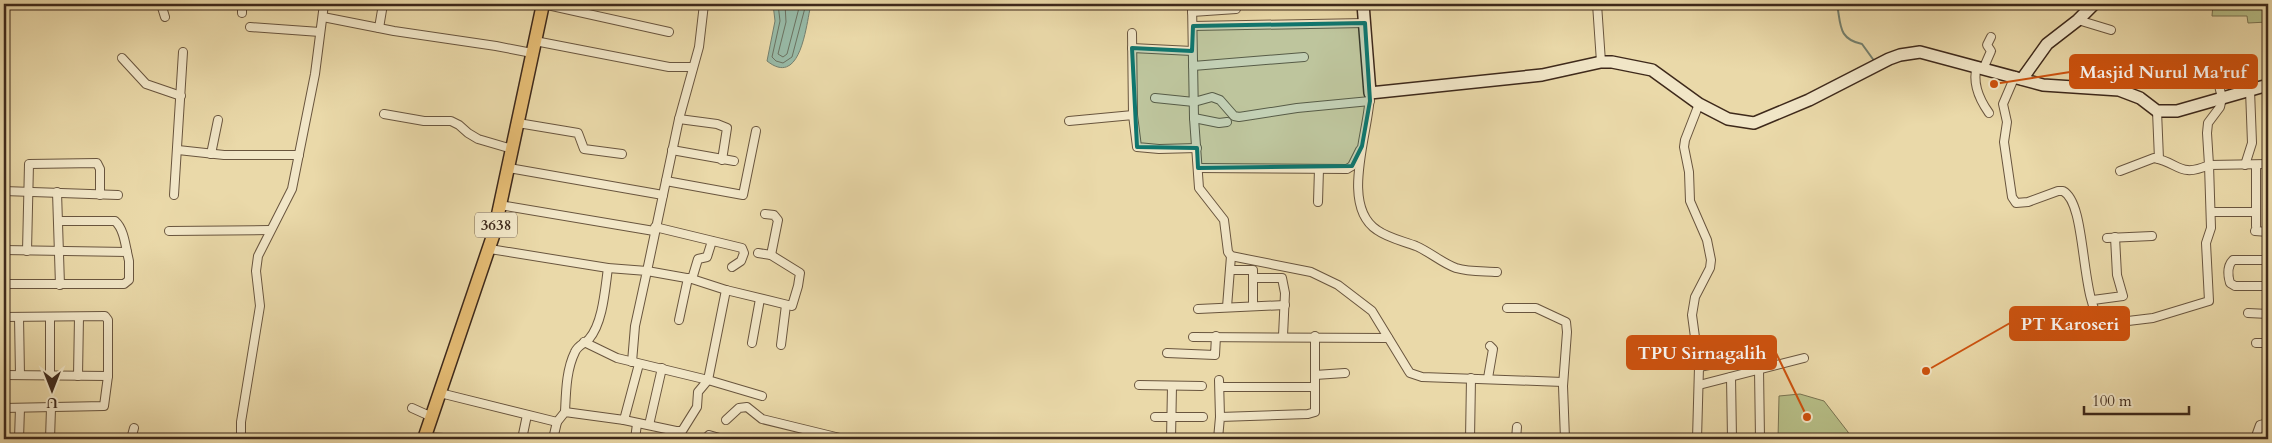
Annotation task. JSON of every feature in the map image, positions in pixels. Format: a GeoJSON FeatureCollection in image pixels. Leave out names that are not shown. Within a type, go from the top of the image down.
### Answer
{"type":"FeatureCollection","features":[{"type":"Feature","properties":{"kind":"main road","name":"3638"},"geometry":{"type":"LineString","coordinates":[[424,438],[490,249],[543,4]]}},
{"type":"Feature","properties":{"kind":"street"},"geometry":{"type":"LineString","coordinates":[[161,4],[165,16]]}},
{"type":"Feature","properties":{"kind":"street"},"geometry":{"type":"LineString","coordinates":[[242,4],[242,13]]}},
{"type":"Feature","properties":{"kind":"street"},"geometry":{"type":"LineString","coordinates":[[241,439],[240,422],[252,364],[260,306],[256,271],[258,256],[292,189],[315,74],[324,4]]}},
{"type":"Feature","properties":{"kind":"street"},"geometry":{"type":"LineString","coordinates":[[378,28],[382,4]]}},
{"type":"Feature","properties":{"kind":"street"},"geometry":{"type":"LineString","coordinates":[[543,4],[669,32]]}},
{"type":"Feature","properties":{"kind":"street"},"geometry":{"type":"LineString","coordinates":[[624,420],[635,363],[636,326],[679,119],[699,47],[704,4]]}},
{"type":"Feature","properties":{"kind":"street"},"geometry":{"type":"LineString","coordinates":[[1363,4],[1370,97],[1359,174],[1360,204],[1366,220],[1376,230],[1425,250],[1455,268],[1497,272]]}},
{"type":"Feature","properties":{"kind":"street"},"geometry":{"type":"LineString","coordinates":[[1597,4],[1601,62]]}},
{"type":"Feature","properties":{"kind":"street"},"geometry":{"type":"LineString","coordinates":[[2094,4],[2078,20],[2047,44],[2018,78],[2002,104],[2007,122],[2004,142],[2012,197],[2016,203],[2024,203],[2058,191],[2066,192],[2069,195],[2080,230],[2087,276],[2097,317],[2103,324],[2153,318],[2209,300],[2206,243],[2211,228],[2211,212],[2207,133],[2208,123],[2220,107],[2222,98],[2216,73],[2201,65]]}},
{"type":"Feature","properties":{"kind":"street"},"geometry":{"type":"LineString","coordinates":[[1227,307],[1231,256],[1228,252],[1224,220],[1201,192],[1198,168],[1194,118],[1192,8],[1236,9]]}},
{"type":"Feature","properties":{"kind":"street"},"geometry":{"type":"LineString","coordinates":[[323,17],[378,28],[496,46],[534,47],[669,67],[693,67]]}},
{"type":"Feature","properties":{"kind":"street"},"geometry":{"type":"LineString","coordinates":[[2078,20],[2111,30]]}},
{"type":"Feature","properties":{"kind":"street"},"geometry":{"type":"LineString","coordinates":[[1193,26],[1365,23]]}},
{"type":"Feature","properties":{"kind":"street"},"geometry":{"type":"LineString","coordinates":[[250,28],[320,32]]}},
{"type":"Feature","properties":{"kind":"street"},"geometry":{"type":"LineString","coordinates":[[1132,33],[1133,114],[1137,147],[1159,149],[1197,148]]}},
{"type":"Feature","properties":{"kind":"street"},"geometry":{"type":"LineString","coordinates":[[1989,113],[1979,96],[1975,80],[1980,67],[1992,51],[1987,45],[1992,37]]}},
{"type":"Feature","properties":{"kind":"street"},"geometry":{"type":"LineString","coordinates":[[1132,48],[1192,52]]}},
{"type":"Feature","properties":{"kind":"street"},"geometry":{"type":"LineString","coordinates":[[174,195],[183,52]]}},
{"type":"Feature","properties":{"kind":"street"},"geometry":{"type":"LineString","coordinates":[[1155,98],[1194,102],[1212,97],[1220,100],[1234,116],[1239,117],[1370,97],[1542,75],[1601,62],[1626,63],[1652,70],[1699,104],[1728,119],[1754,123],[1801,104],[1900,55],[1920,52],[2043,85],[2119,90],[2140,98],[2157,112],[2177,111],[2268,85]]}},
{"type":"Feature","properties":{"kind":"street"},"geometry":{"type":"LineString","coordinates":[[1193,66],[1304,57]]}},
{"type":"Feature","properties":{"kind":"street"},"geometry":{"type":"LineString","coordinates":[[122,58],[146,84],[181,96]]}},
{"type":"Feature","properties":{"kind":"street"},"geometry":{"type":"LineString","coordinates":[[2245,165],[2252,143],[2250,90]]}},
{"type":"Feature","properties":{"kind":"street"},"geometry":{"type":"LineString","coordinates":[[1697,439],[1699,367],[1692,314],[1695,297],[1710,268],[1711,260],[1707,240],[1690,201],[1689,172],[1684,147],[1699,104]]}},
{"type":"Feature","properties":{"kind":"street"},"geometry":{"type":"LineString","coordinates":[[2157,112],[2159,159]]}},
{"type":"Feature","properties":{"kind":"street"},"geometry":{"type":"LineString","coordinates":[[384,114],[424,121],[451,121],[478,139],[512,149]]}},
{"type":"Feature","properties":{"kind":"street"},"geometry":{"type":"LineString","coordinates":[[1069,122],[1133,114]]}},
{"type":"Feature","properties":{"kind":"street"},"geometry":{"type":"LineString","coordinates":[[1194,118],[1219,123],[1227,122]]}},
{"type":"Feature","properties":{"kind":"street"},"geometry":{"type":"LineString","coordinates":[[679,119],[717,124],[727,128],[722,160]]}},
{"type":"Feature","properties":{"kind":"street"},"geometry":{"type":"LineString","coordinates":[[211,154],[218,120]]}},
{"type":"Feature","properties":{"kind":"street"},"geometry":{"type":"LineString","coordinates":[[518,123],[578,133],[584,149],[622,154]]}},
{"type":"Feature","properties":{"kind":"street"},"geometry":{"type":"LineString","coordinates":[[666,181],[743,195],[756,131]]}},
{"type":"Feature","properties":{"kind":"street"},"geometry":{"type":"LineString","coordinates":[[1198,168],[1350,169],[1362,146]]}},
{"type":"Feature","properties":{"kind":"street"},"geometry":{"type":"LineString","coordinates":[[178,150],[211,154],[298,155]]}},
{"type":"Feature","properties":{"kind":"street"},"geometry":{"type":"LineString","coordinates":[[672,150],[734,161]]}},
{"type":"Feature","properties":{"kind":"street"},"geometry":{"type":"LineString","coordinates":[[2120,171],[2154,158],[2187,171],[2196,171],[2209,165],[2268,164]]}},
{"type":"Feature","properties":{"kind":"street"},"geometry":{"type":"LineString","coordinates":[[28,251],[29,166],[32,162],[98,162],[100,169],[100,195]]}},
{"type":"Feature","properties":{"kind":"street"},"geometry":{"type":"LineString","coordinates":[[2256,165],[2255,229],[2268,232]]}},
{"type":"Feature","properties":{"kind":"street"},"geometry":{"type":"LineString","coordinates":[[509,168],[663,195]]}},
{"type":"Feature","properties":{"kind":"street"},"geometry":{"type":"LineString","coordinates":[[1318,202],[1319,169]]}},
{"type":"Feature","properties":{"kind":"street"},"geometry":{"type":"LineString","coordinates":[[4,191],[118,195]]}},
{"type":"Feature","properties":{"kind":"street"},"geometry":{"type":"LineString","coordinates":[[57,192],[60,285]]}},
{"type":"Feature","properties":{"kind":"street"},"geometry":{"type":"LineString","coordinates":[[500,205],[655,229],[742,248],[744,250],[741,261],[732,267]]}},
{"type":"Feature","properties":{"kind":"street"},"geometry":{"type":"LineString","coordinates":[[2211,212],[2256,212]]}},
{"type":"Feature","properties":{"kind":"street"},"geometry":{"type":"LineString","coordinates":[[765,214],[774,215],[778,220],[772,255]]}},
{"type":"Feature","properties":{"kind":"street"},"geometry":{"type":"LineString","coordinates":[[4,284],[60,285],[127,282],[130,266],[118,224],[115,221],[58,221]]}},
{"type":"Feature","properties":{"kind":"street"},"geometry":{"type":"LineString","coordinates":[[169,231],[270,230]]}},
{"type":"Feature","properties":{"kind":"street"},"geometry":{"type":"LineString","coordinates":[[2093,300],[2122,296],[2111,238],[2152,236]]}},
{"type":"Feature","properties":{"kind":"street"},"geometry":{"type":"LineString","coordinates":[[679,320],[690,279],[698,259],[707,257],[712,242]]}},
{"type":"Feature","properties":{"kind":"street"},"geometry":{"type":"LineString","coordinates":[[490,249],[608,268],[647,271],[690,279],[792,306],[800,273],[772,255],[758,253]]}},
{"type":"Feature","properties":{"kind":"street"},"geometry":{"type":"LineString","coordinates":[[4,250],[127,252]]}},
{"type":"Feature","properties":{"kind":"street"},"geometry":{"type":"LineString","coordinates":[[1231,256],[1312,272],[1323,276],[1372,311],[1410,373],[1422,376],[1563,382]]}},
{"type":"Feature","properties":{"kind":"street"},"geometry":{"type":"LineString","coordinates":[[2268,260],[2233,260],[2229,268],[2228,279],[2230,284],[2235,286],[2268,286]]}},
{"type":"Feature","properties":{"kind":"street"},"geometry":{"type":"LineString","coordinates":[[553,439],[558,422],[565,412],[571,364],[578,347],[590,338],[598,319],[608,268]]}},
{"type":"Feature","properties":{"kind":"street"},"geometry":{"type":"LineString","coordinates":[[1230,270],[1253,270],[1253,306]]}},
{"type":"Feature","properties":{"kind":"street"},"geometry":{"type":"LineString","coordinates":[[1253,278],[1282,278],[1285,292],[1283,336]]}},
{"type":"Feature","properties":{"kind":"street"},"geometry":{"type":"LineString","coordinates":[[565,412],[624,420],[666,430],[682,431],[697,407],[698,392],[708,380],[726,290]]}},
{"type":"Feature","properties":{"kind":"street"},"geometry":{"type":"LineString","coordinates":[[752,344],[760,299]]}},
{"type":"Feature","properties":{"kind":"street"},"geometry":{"type":"LineString","coordinates":[[781,345],[786,305]]}},
{"type":"Feature","properties":{"kind":"street"},"geometry":{"type":"LineString","coordinates":[[1198,309],[1285,305]]}},
{"type":"Feature","properties":{"kind":"street"},"geometry":{"type":"LineString","coordinates":[[1507,308],[1536,308],[1550,312],[1566,322],[1563,382],[1565,439]]}},
{"type":"Feature","properties":{"kind":"street"},"geometry":{"type":"LineString","coordinates":[[2248,313],[2268,314]]}},
{"type":"Feature","properties":{"kind":"street"},"geometry":{"type":"LineString","coordinates":[[4,316],[105,316],[108,318],[108,376],[104,406],[4,408]]}},
{"type":"Feature","properties":{"kind":"street"},"geometry":{"type":"LineString","coordinates":[[19,317],[20,375]]}},
{"type":"Feature","properties":{"kind":"street"},"geometry":{"type":"LineString","coordinates":[[50,317],[50,376]]}},
{"type":"Feature","properties":{"kind":"street"},"geometry":{"type":"LineString","coordinates":[[78,376],[79,317]]}},
{"type":"Feature","properties":{"kind":"street"},"geometry":{"type":"LineString","coordinates":[[1167,353],[1215,355],[1216,336]]}},
{"type":"Feature","properties":{"kind":"street"},"geometry":{"type":"LineString","coordinates":[[1193,337],[1314,336],[1388,338]]}},
{"type":"Feature","properties":{"kind":"street"},"geometry":{"type":"LineString","coordinates":[[1220,417],[1314,413],[1316,409],[1316,374],[1314,336]]}},
{"type":"Feature","properties":{"kind":"street"},"geometry":{"type":"LineString","coordinates":[[584,342],[617,358],[708,380],[762,396]]}},
{"type":"Feature","properties":{"kind":"street"},"geometry":{"type":"LineString","coordinates":[[2256,343],[2268,343]]}},
{"type":"Feature","properties":{"kind":"street"},"geometry":{"type":"LineString","coordinates":[[1488,378],[1493,349],[1490,346]]}},
{"type":"Feature","properties":{"kind":"street"},"geometry":{"type":"LineString","coordinates":[[1699,367],[1745,358]]}},
{"type":"Feature","properties":{"kind":"street"},"geometry":{"type":"LineString","coordinates":[[1699,385],[1804,358]]}},
{"type":"Feature","properties":{"kind":"street"},"geometry":{"type":"LineString","coordinates":[[649,425],[662,368]]}},
{"type":"Feature","properties":{"kind":"street"},"geometry":{"type":"LineString","coordinates":[[1759,369],[1760,439]]}},
{"type":"Feature","properties":{"kind":"street"},"geometry":{"type":"LineString","coordinates":[[1316,374],[1345,373]]}},
{"type":"Feature","properties":{"kind":"street"},"geometry":{"type":"LineString","coordinates":[[4,375],[108,376]]}},
{"type":"Feature","properties":{"kind":"street"},"geometry":{"type":"LineString","coordinates":[[1731,377],[1732,439]]}},
{"type":"Feature","properties":{"kind":"street"},"geometry":{"type":"LineString","coordinates":[[1470,439],[1471,378]]}},
{"type":"Feature","properties":{"kind":"street"},"geometry":{"type":"LineString","coordinates":[[1218,439],[1220,417],[1219,384],[1315,386]]}},
{"type":"Feature","properties":{"kind":"street"},"geometry":{"type":"LineString","coordinates":[[1139,385],[1202,386]]}},
{"type":"Feature","properties":{"kind":"street"},"geometry":{"type":"LineString","coordinates":[[1171,439],[1172,386]]}},
{"type":"Feature","properties":{"kind":"street"},"geometry":{"type":"LineString","coordinates":[[440,393],[558,422]]}},
{"type":"Feature","properties":{"kind":"street"},"geometry":{"type":"LineString","coordinates":[[19,439],[20,408]]}},
{"type":"Feature","properties":{"kind":"street"},"geometry":{"type":"LineString","coordinates":[[51,408],[50,439],[60,439]]}},
{"type":"Feature","properties":{"kind":"street"},"geometry":{"type":"LineString","coordinates":[[412,408],[432,418]]}},
{"type":"Feature","properties":{"kind":"street"},"geometry":{"type":"LineString","coordinates":[[726,420],[739,408],[747,408],[762,418],[844,439]]}},
{"type":"Feature","properties":{"kind":"street"},"geometry":{"type":"LineString","coordinates":[[522,439],[528,415]]}},
{"type":"Feature","properties":{"kind":"street"},"geometry":{"type":"LineString","coordinates":[[1155,417],[1202,417]]}},
{"type":"Feature","properties":{"kind":"street"},"geometry":{"type":"LineString","coordinates":[[2255,439],[2260,425],[2268,423]]}},
{"type":"Feature","properties":{"kind":"street"},"geometry":{"type":"LineString","coordinates":[[635,439],[636,424]]}},
{"type":"Feature","properties":{"kind":"street"},"geometry":{"type":"LineString","coordinates":[[1516,427],[1516,439]]}},
{"type":"Feature","properties":{"kind":"street"},"geometry":{"type":"LineString","coordinates":[[131,439],[134,428]]}},
{"type":"Feature","properties":{"kind":"street"},"geometry":{"type":"LineString","coordinates":[[705,439],[709,435],[723,439]]}},
{"type":"Feature","properties":{"kind":"street"},"geometry":{"type":"LineString","coordinates":[[424,438],[462,439]]}},
{"type":"Feature","properties":{"kind":"highlighted area"},"geometry":{"type":"Polygon","coordinates":[[[1365,23],[1370,101],[1362,146],[1352,166],[1198,168],[1197,148],[1137,147],[1132,48],[1192,51],[1193,26],[1365,23]]]}},
{"type":"Feature","properties":{"kind":"green space"},"geometry":{"type":"Polygon","coordinates":[[[2213,4],[2268,4],[2268,22],[2248,23],[2247,16],[2212,16],[2213,4]]]}},
{"type":"Feature","properties":{"kind":"green space"},"geometry":{"type":"Polygon","coordinates":[[[1800,394],[1824,401],[1848,432],[1850,439],[1778,439],[1779,396],[1800,394]]]}},
{"type":"Feature","properties":{"kind":"water"},"geometry":{"type":"Polygon","coordinates":[[[773,4],[811,4],[800,51],[795,60],[788,66],[778,67],[767,61],[775,21],[773,4]]]}},
{"type":"Feature","properties":{"kind":"waterway"},"geometry":{"type":"LineString","coordinates":[[1837,4],[1840,25],[1845,35],[1854,42],[1862,44],[1875,62]]}},
{"type":"Feature","properties":{"kind":"place","name":"Masjid Nurul Ma'ruf"},"geometry":{"type":"Point","coordinates":[1994,84]}},
{"type":"Feature","properties":{"kind":"place","name":"PT Karoseri"},"geometry":{"type":"Point","coordinates":[1926,371]}},
{"type":"Feature","properties":{"kind":"place","name":"TPU Sirnagalih"},"geometry":{"type":"Point","coordinates":[1807,417]}}]}
